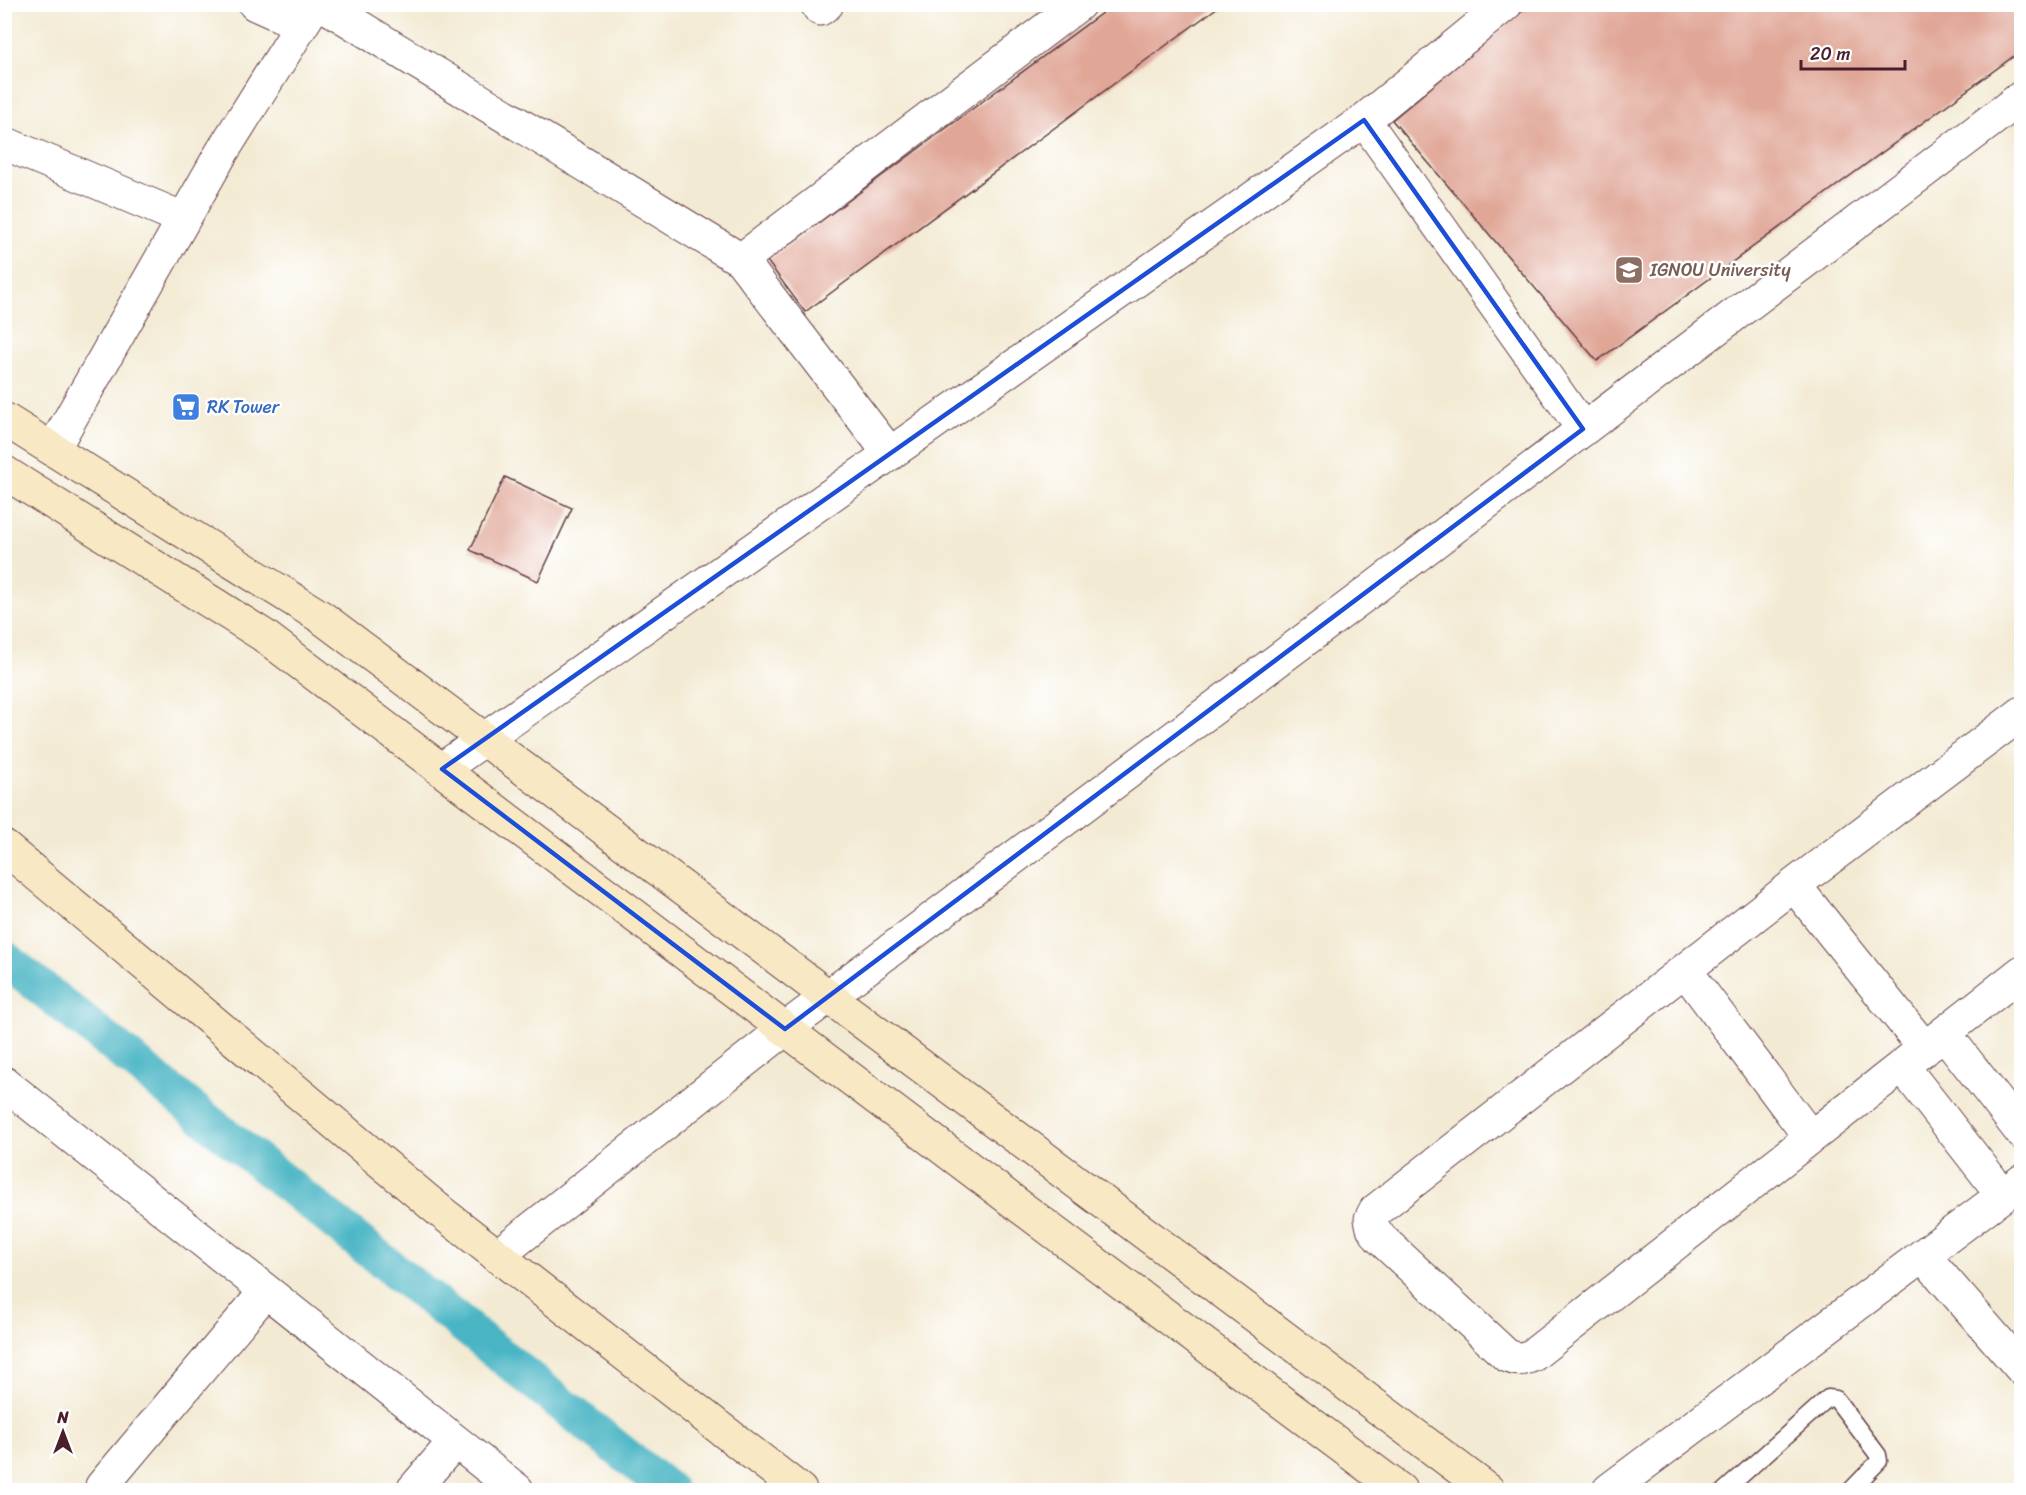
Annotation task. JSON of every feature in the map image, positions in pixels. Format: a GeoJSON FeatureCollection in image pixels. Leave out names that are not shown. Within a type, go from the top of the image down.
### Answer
{"type":"FeatureCollection","features":[{"type":"Feature","properties":{"kind":"street"},"geometry":{"type":"LineString","coordinates":[[255,4],[313,11],[741,260],[890,454]]}},
{"type":"Feature","properties":{"kind":"street"},"geometry":{"type":"LineString","coordinates":[[817,4],[820,9],[827,4]]}},
{"type":"Feature","properties":{"kind":"street"},"geometry":{"type":"LineString","coordinates":[[741,260],[1079,4]]}},
{"type":"Feature","properties":{"kind":"street"},"geometry":{"type":"LineString","coordinates":[[442,769],[1364,120],[1502,6]]}},
{"type":"Feature","properties":{"kind":"street"},"geometry":{"type":"LineString","coordinates":[[53,449],[222,152],[313,11]]}},
{"type":"Feature","properties":{"kind":"street"},"geometry":{"type":"LineString","coordinates":[[497,1256],[785,1029],[2022,97]]}},
{"type":"Feature","properties":{"kind":"street"},"geometry":{"type":"LineString","coordinates":[[1364,120],[1583,429]]}},
{"type":"Feature","properties":{"kind":"street"},"geometry":{"type":"LineString","coordinates":[[4,143],[184,219]]}},
{"type":"Feature","properties":{"kind":"street"},"geometry":{"type":"LineString","coordinates":[[4,419],[321,617],[1488,1491]]}},
{"type":"Feature","properties":{"kind":"street"},"geometry":{"type":"LineString","coordinates":[[4,472],[263,635],[1400,1491]]}},
{"type":"Feature","properties":{"kind":"street"},"geometry":{"type":"LineString","coordinates":[[2022,713],[1794,885],[1375,1211],[1371,1219],[1373,1228],[1380,1238],[1506,1355],[1522,1360],[1533,1355],[2022,972]]}},
{"type":"Feature","properties":{"kind":"street"},"geometry":{"type":"LineString","coordinates":[[4,847],[441,1212],[800,1491]]}},
{"type":"Feature","properties":{"kind":"street"},"geometry":{"type":"LineString","coordinates":[[1609,1491],[2012,1188],[1924,1050],[1794,885]]}},
{"type":"Feature","properties":{"kind":"street"},"geometry":{"type":"LineString","coordinates":[[1685,970],[1810,1137]]}},
{"type":"Feature","properties":{"kind":"street"},"geometry":{"type":"LineString","coordinates":[[1924,1050],[2022,1133]]}},
{"type":"Feature","properties":{"kind":"street"},"geometry":{"type":"LineString","coordinates":[[4,1083],[517,1491]]}},
{"type":"Feature","properties":{"kind":"street"},"geometry":{"type":"LineString","coordinates":[[1923,1255],[2022,1369]]}},
{"type":"Feature","properties":{"kind":"street"},"geometry":{"type":"LineString","coordinates":[[102,1486],[266,1291]]}},
{"type":"Feature","properties":{"kind":"street"},"geometry":{"type":"LineString","coordinates":[[414,1491],[455,1441]]}},
{"type":"Feature","properties":{"kind":"lane"},"geometry":{"type":"LineString","coordinates":[[1725,1491],[1828,1398],[1832,1397],[1836,1399],[1878,1455],[1879,1461],[1851,1491]]}},
{"type":"Feature","properties":{"kind":"highlighted area"},"geometry":{"type":"Polygon","coordinates":[[[1364,120],[1583,429],[785,1029],[442,769],[1364,120]]]}},
{"type":"Feature","properties":{"kind":"building"},"geometry":{"type":"Polygon","coordinates":[[[1114,4],[1222,4],[805,312],[767,261],[1114,4]]]}},
{"type":"Feature","properties":{"kind":"building","name":"IGNOU University"},"geometry":{"type":"Polygon","coordinates":[[[1531,4],[2022,4],[2022,50],[1597,361],[1392,120],[1531,4]]]}},
{"type":"Feature","properties":{"kind":"building"},"geometry":{"type":"Polygon","coordinates":[[[505,477],[572,508],[538,581],[470,550],[505,477]]]}},
{"type":"Feature","properties":{"kind":"waterway"},"geometry":{"type":"LineString","coordinates":[[4,958],[669,1490]]}},
{"type":"Feature","properties":{"kind":"place","name":"IGNOU University"},"geometry":{"type":"Point","coordinates":[1629,270]}},
{"type":"Feature","properties":{"kind":"place","name":"RK Tower"},"geometry":{"type":"Point","coordinates":[186,407]}}]}
